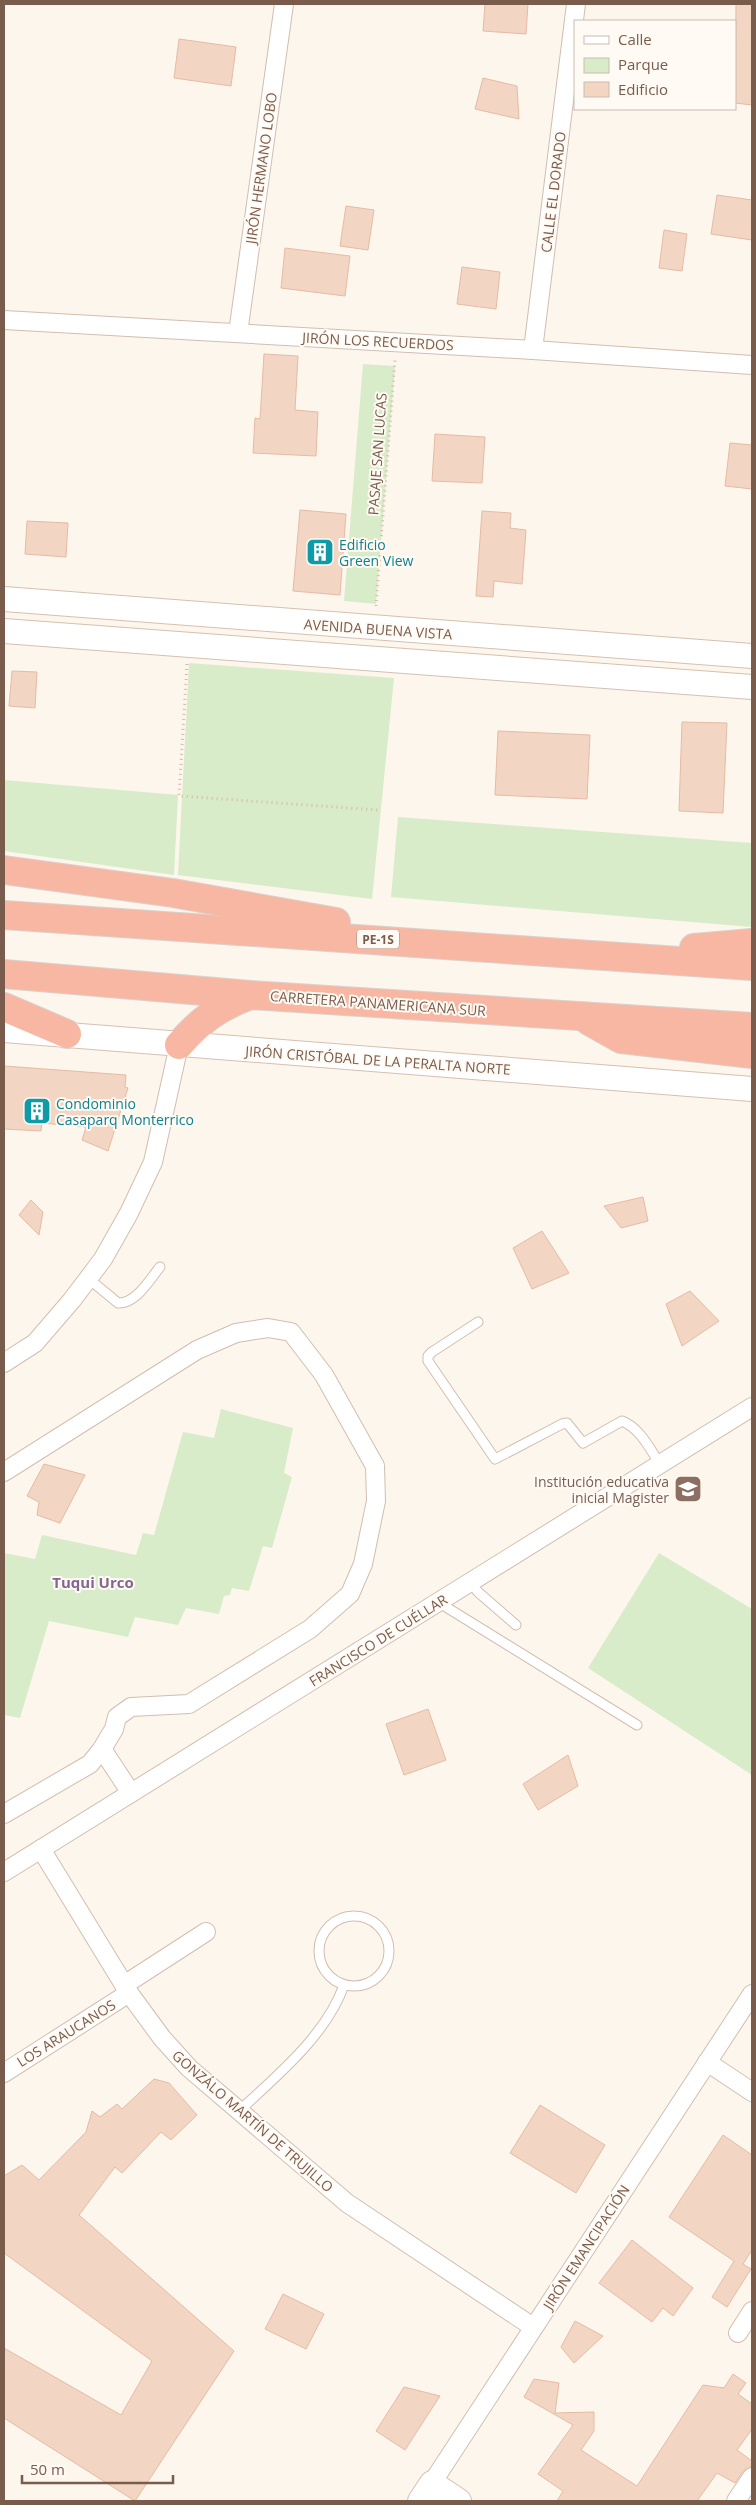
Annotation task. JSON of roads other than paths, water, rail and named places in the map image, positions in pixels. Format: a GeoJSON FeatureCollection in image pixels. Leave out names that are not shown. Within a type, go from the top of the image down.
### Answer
{"type":"FeatureCollection","features":[{"type":"Feature","properties":{"kind":"highway"},"geometry":{"type":"LineString","coordinates":[[4,870],[173,893],[463,944]]}},
{"type":"Feature","properties":{"kind":"highway","name":"PE-1S"},"geometry":{"type":"LineString","coordinates":[[4,915],[463,944],[752,966]]}},
{"type":"Feature","properties":{"kind":"highway"},"geometry":{"type":"LineString","coordinates":[[603,954],[752,943]]}},
{"type":"Feature","properties":{"kind":"highway","name":"CARRETERA PANAMERICANA SUR"},"geometry":{"type":"LineString","coordinates":[[4,974],[250,994],[752,1027]]}},
{"type":"Feature","properties":{"kind":"highway"},"geometry":{"type":"LineString","coordinates":[[179,1045],[198,1024],[214,1011],[250,994]]}},
{"type":"Feature","properties":{"kind":"highway"},"geometry":{"type":"LineString","coordinates":[[4,1006],[67,1034]]}},
{"type":"Feature","properties":{"kind":"highway"},"geometry":{"type":"LineString","coordinates":[[581,1016],[622,1039],[752,1054]]}},
{"type":"Feature","properties":{"kind":"main road","name":"AVENIDA BUENA VISTA"},"geometry":{"type":"LineString","coordinates":[[4,599],[312,624],[752,656]]}},
{"type":"Feature","properties":{"kind":"main road"},"geometry":{"type":"LineString","coordinates":[[308,654],[308,637],[312,624]]}},
{"type":"Feature","properties":{"kind":"main road"},"geometry":{"type":"LineString","coordinates":[[4,631],[752,687]]}},
{"type":"Feature","properties":{"kind":"main road","name":"JIRÓN CRISTÓBAL DE LA PERALTA NORTE"},"geometry":{"type":"LineString","coordinates":[[4,1030],[752,1089]]}},
{"type":"Feature","properties":{"kind":"main road"},"geometry":{"type":"LineString","coordinates":[[426,2492],[459,2501]]}},
{"type":"Feature","properties":{"kind":"street","name":"JIRÓN HERMANO LOBO"},"geometry":{"type":"LineString","coordinates":[[238,333],[284,4]]}},
{"type":"Feature","properties":{"kind":"street","name":"CALLE EL DORADO"},"geometry":{"type":"LineString","coordinates":[[574,20],[576,4]]}},
{"type":"Feature","properties":{"kind":"street","name":"CALLE EL DORADO"},"geometry":{"type":"LineString","coordinates":[[533,350],[574,20]]}},
{"type":"Feature","properties":{"kind":"street","name":"JIRÓN LOS RECUERDOS"},"geometry":{"type":"LineString","coordinates":[[4,320],[533,350],[752,365]]}},
{"type":"Feature","properties":{"kind":"street"},"geometry":{"type":"LineString","coordinates":[[4,1363],[34,1343],[89,1279],[103,1259],[129,1212],[153,1162],[179,1045]]}},
{"type":"Feature","properties":{"kind":"street"},"geometry":{"type":"LineString","coordinates":[[4,1472],[197,1350],[236,1333],[268,1328],[291,1332],[319,1368],[375,1466],[376,1500],[362,1564],[350,1594],[310,1629],[189,1704],[131,1707],[117,1717],[114,1729],[90,1764],[4,1814]]}},
{"type":"Feature","properties":{"kind":"street","name":"FRANCISCO DE CUÉLLAR"},"geometry":{"type":"LineString","coordinates":[[4,1872],[752,1407]]}},
{"type":"Feature","properties":{"kind":"street"},"geometry":{"type":"LineString","coordinates":[[102,1749],[132,1793]]}},
{"type":"Feature","properties":{"kind":"street","name":"GONZÁLO MARTÍN DE TRUJILLO"},"geometry":{"type":"LineString","coordinates":[[41,1849],[127,1989],[173,2052],[189,2068],[347,2203],[534,2327]]}},
{"type":"Feature","properties":{"kind":"street","name":"LOS ARAUCANOS"},"geometry":{"type":"LineString","coordinates":[[4,2073],[127,1989],[206,1932]]}},
{"type":"Feature","properties":{"kind":"street","name":"JIRÓN EMANCIPACIÓN"},"geometry":{"type":"LineString","coordinates":[[426,2492],[752,1994]]}},
{"type":"Feature","properties":{"kind":"street"},"geometry":{"type":"LineString","coordinates":[[707,2062],[752,2092]]}},
{"type":"Feature","properties":{"kind":"street"},"geometry":{"type":"LineString","coordinates":[[738,2333],[752,2311]]}},
{"type":"Feature","properties":{"kind":"street"},"geometry":{"type":"LineString","coordinates":[[736,2501],[752,2477]]}},
{"type":"Feature","properties":{"kind":"lane"},"geometry":{"type":"LineString","coordinates":[[89,1279],[118,1303],[124,1303],[134,1298],[160,1267]]}},
{"type":"Feature","properties":{"kind":"lane"},"geometry":{"type":"LineString","coordinates":[[478,1322],[432,1352],[428,1356],[428,1361],[495,1458],[562,1424],[567,1423],[583,1443],[622,1421],[630,1424],[641,1436],[660,1464]]}},
{"type":"Feature","properties":{"kind":"lane"},"geometry":{"type":"LineString","coordinates":[[470,1582],[478,1592],[516,1625]]}},
{"type":"Feature","properties":{"kind":"lane"},"geometry":{"type":"LineString","coordinates":[[438,1602],[637,1725]]}},
{"type":"Feature","properties":{"kind":"lane"},"geometry":{"type":"LineString","coordinates":[[354,1916],[364,1917],[381,1928],[386,1937],[389,1956],[386,1966],[380,1974],[364,1985],[344,1985],[328,1975],[322,1966],[319,1946],[328,1928],[335,1922],[354,1916]]}},
{"type":"Feature","properties":{"kind":"lane"},"geometry":{"type":"LineString","coordinates":[[240,2110],[274,2079],[323,2024],[339,1999],[344,1985]]}},
{"type":"Feature","properties":{"kind":"place","name":"Edificio Green View"},"geometry":{"type":"Point","coordinates":[320,552]}},
{"type":"Feature","properties":{"kind":"place","name":"Condominio Casaparq Monterrico"},"geometry":{"type":"Point","coordinates":[37,1111]}},
{"type":"Feature","properties":{"kind":"place","name":"Institución educativa inicial Magister"},"geometry":{"type":"Point","coordinates":[688,1489]}},
{"type":"Feature","properties":{"kind":"district","name":"Tuqui Urco"},"geometry":{"type":"Point","coordinates":[93,1582]}}]}
